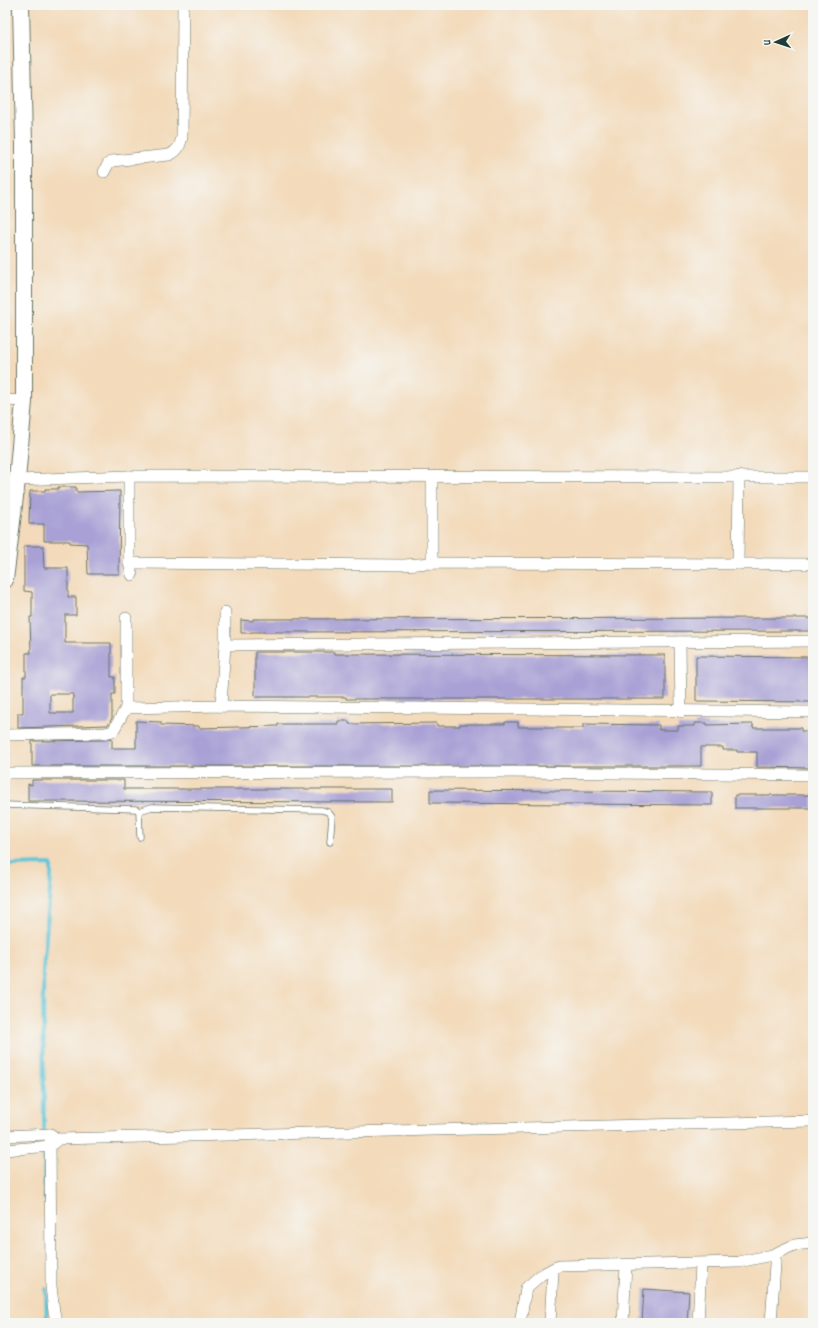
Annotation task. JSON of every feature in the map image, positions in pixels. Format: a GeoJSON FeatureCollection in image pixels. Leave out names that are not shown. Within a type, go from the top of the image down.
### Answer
{"type":"FeatureCollection","features":[{"type":"Feature","properties":{"kind":"street"},"geometry":{"type":"LineString","coordinates":[[5,580],[23,480],[24,143],[21,5]]}},
{"type":"Feature","properties":{"kind":"street"},"geometry":{"type":"LineString","coordinates":[[104,172],[108,164],[112,161],[169,155],[175,152],[180,146],[182,137],[183,5]]}},
{"type":"Feature","properties":{"kind":"street"},"geometry":{"type":"LineString","coordinates":[[5,400],[24,401]]}},
{"type":"Feature","properties":{"kind":"street"},"geometry":{"type":"LineString","coordinates":[[23,480],[130,476],[813,477]]}},
{"type":"Feature","properties":{"kind":"street"},"geometry":{"type":"LineString","coordinates":[[130,476],[129,564],[132,575]]}},
{"type":"Feature","properties":{"kind":"street"},"geometry":{"type":"LineString","coordinates":[[432,476],[432,563]]}},
{"type":"Feature","properties":{"kind":"street"},"geometry":{"type":"LineString","coordinates":[[738,564],[739,476]]}},
{"type":"Feature","properties":{"kind":"street"},"geometry":{"type":"LineString","coordinates":[[129,564],[813,564]]}},
{"type":"Feature","properties":{"kind":"street"},"geometry":{"type":"LineString","coordinates":[[221,706],[226,612]]}},
{"type":"Feature","properties":{"kind":"street"},"geometry":{"type":"LineString","coordinates":[[7,735],[109,733],[113,731],[126,708],[126,618]]}},
{"type":"Feature","properties":{"kind":"street"},"geometry":{"type":"LineString","coordinates":[[225,645],[813,640]]}},
{"type":"Feature","properties":{"kind":"street"},"geometry":{"type":"LineString","coordinates":[[680,642],[681,712]]}},
{"type":"Feature","properties":{"kind":"street"},"geometry":{"type":"LineString","coordinates":[[126,708],[221,706],[681,712],[813,712]]}},
{"type":"Feature","properties":{"kind":"street"},"geometry":{"type":"LineString","coordinates":[[7,773],[500,772],[813,775]]}},
{"type":"Feature","properties":{"kind":"street"},"geometry":{"type":"LineString","coordinates":[[5,1136],[46,1140],[813,1121]]}},
{"type":"Feature","properties":{"kind":"street"},"geometry":{"type":"LineString","coordinates":[[5,1150],[46,1140]]}},
{"type":"Feature","properties":{"kind":"street"},"geometry":{"type":"LineString","coordinates":[[46,1140],[51,1286],[54,1312],[57,1323]]}},
{"type":"Feature","properties":{"kind":"street"},"geometry":{"type":"LineString","coordinates":[[520,1323],[526,1288],[541,1275],[559,1266],[739,1262],[772,1255],[794,1245],[813,1243]]}},
{"type":"Feature","properties":{"kind":"street"},"geometry":{"type":"LineString","coordinates":[[771,1323],[775,1264],[775,1258],[772,1255]]}},
{"type":"Feature","properties":{"kind":"street"},"geometry":{"type":"LineString","coordinates":[[698,1323],[701,1264]]}},
{"type":"Feature","properties":{"kind":"street"},"geometry":{"type":"LineString","coordinates":[[623,1323],[626,1265]]}},
{"type":"Feature","properties":{"kind":"street"},"geometry":{"type":"LineString","coordinates":[[550,1323],[554,1268]]}},
{"type":"Feature","properties":{"kind":"lane"},"geometry":{"type":"LineString","coordinates":[[5,805],[136,809],[139,811],[152,807],[322,810],[328,812],[332,817],[330,842]]}},
{"type":"Feature","properties":{"kind":"lane"},"geometry":{"type":"LineString","coordinates":[[139,811],[140,837]]}},
{"type":"Feature","properties":{"kind":"building"},"geometry":{"type":"Polygon","coordinates":[[[58,487],[76,487],[76,492],[120,491],[119,574],[88,574],[87,544],[70,543],[70,541],[44,541],[44,524],[29,524],[30,491],[45,491],[45,489],[58,489],[58,487]]]}},
{"type":"Feature","properties":{"kind":"building"},"geometry":{"type":"Polygon","coordinates":[[[24,546],[43,546],[44,568],[68,568],[68,597],[76,597],[76,615],[65,615],[65,643],[111,643],[111,677],[115,677],[115,694],[112,694],[112,718],[108,725],[18,728],[18,713],[23,713],[23,677],[26,677],[26,653],[31,653],[30,617],[32,617],[32,592],[24,591],[24,546]],[[50,694],[50,713],[73,713],[73,694],[50,694]]]}},
{"type":"Feature","properties":{"kind":"building"},"geometry":{"type":"Polygon","coordinates":[[[813,618],[813,631],[241,633],[241,620],[253,621],[253,619],[813,618]]]}},
{"type":"Feature","properties":{"kind":"building"},"geometry":{"type":"Polygon","coordinates":[[[255,652],[334,652],[334,654],[665,655],[665,699],[346,699],[346,697],[255,697],[255,652]]]}},
{"type":"Feature","properties":{"kind":"building"},"geometry":{"type":"Polygon","coordinates":[[[696,656],[813,657],[813,702],[696,701],[696,656]]]}},
{"type":"Feature","properties":{"kind":"building"},"geometry":{"type":"Polygon","coordinates":[[[136,721],[161,722],[161,725],[199,726],[199,728],[278,726],[278,724],[338,724],[338,721],[349,721],[349,724],[437,723],[437,726],[460,726],[460,724],[505,724],[505,722],[518,722],[518,727],[548,728],[583,728],[583,724],[659,725],[659,730],[678,730],[678,726],[695,726],[695,723],[707,723],[707,725],[753,724],[753,728],[801,728],[801,731],[813,731],[813,768],[757,767],[757,752],[723,750],[723,747],[701,747],[701,766],[32,766],[32,741],[105,740],[112,738],[112,748],[136,748],[136,721]]]}},
{"type":"Feature","properties":{"kind":"building"},"geometry":{"type":"Polygon","coordinates":[[[32,780],[124,780],[124,789],[392,789],[392,802],[28,801],[28,784],[32,785],[32,780]]]}},
{"type":"Feature","properties":{"kind":"building"},"geometry":{"type":"Polygon","coordinates":[[[430,790],[712,792],[712,805],[430,803],[430,790]]]}},
{"type":"Feature","properties":{"kind":"building"},"geometry":{"type":"Polygon","coordinates":[[[735,795],[813,795],[813,808],[735,808],[735,795]]]}},
{"type":"Feature","properties":{"kind":"building"},"geometry":{"type":"Polygon","coordinates":[[[644,1289],[689,1292],[687,1323],[642,1322],[644,1289]]]}},
{"type":"Feature","properties":{"kind":"waterway"},"geometry":{"type":"LineString","coordinates":[[5,865],[51,864],[43,972],[44,1133]]}},
{"type":"Feature","properties":{"kind":"waterway"},"geometry":{"type":"LineString","coordinates":[[44,1147],[45,1199]]}},
{"type":"Feature","properties":{"kind":"waterway"},"geometry":{"type":"LineString","coordinates":[[46,1289],[47,1323]]}}]}
